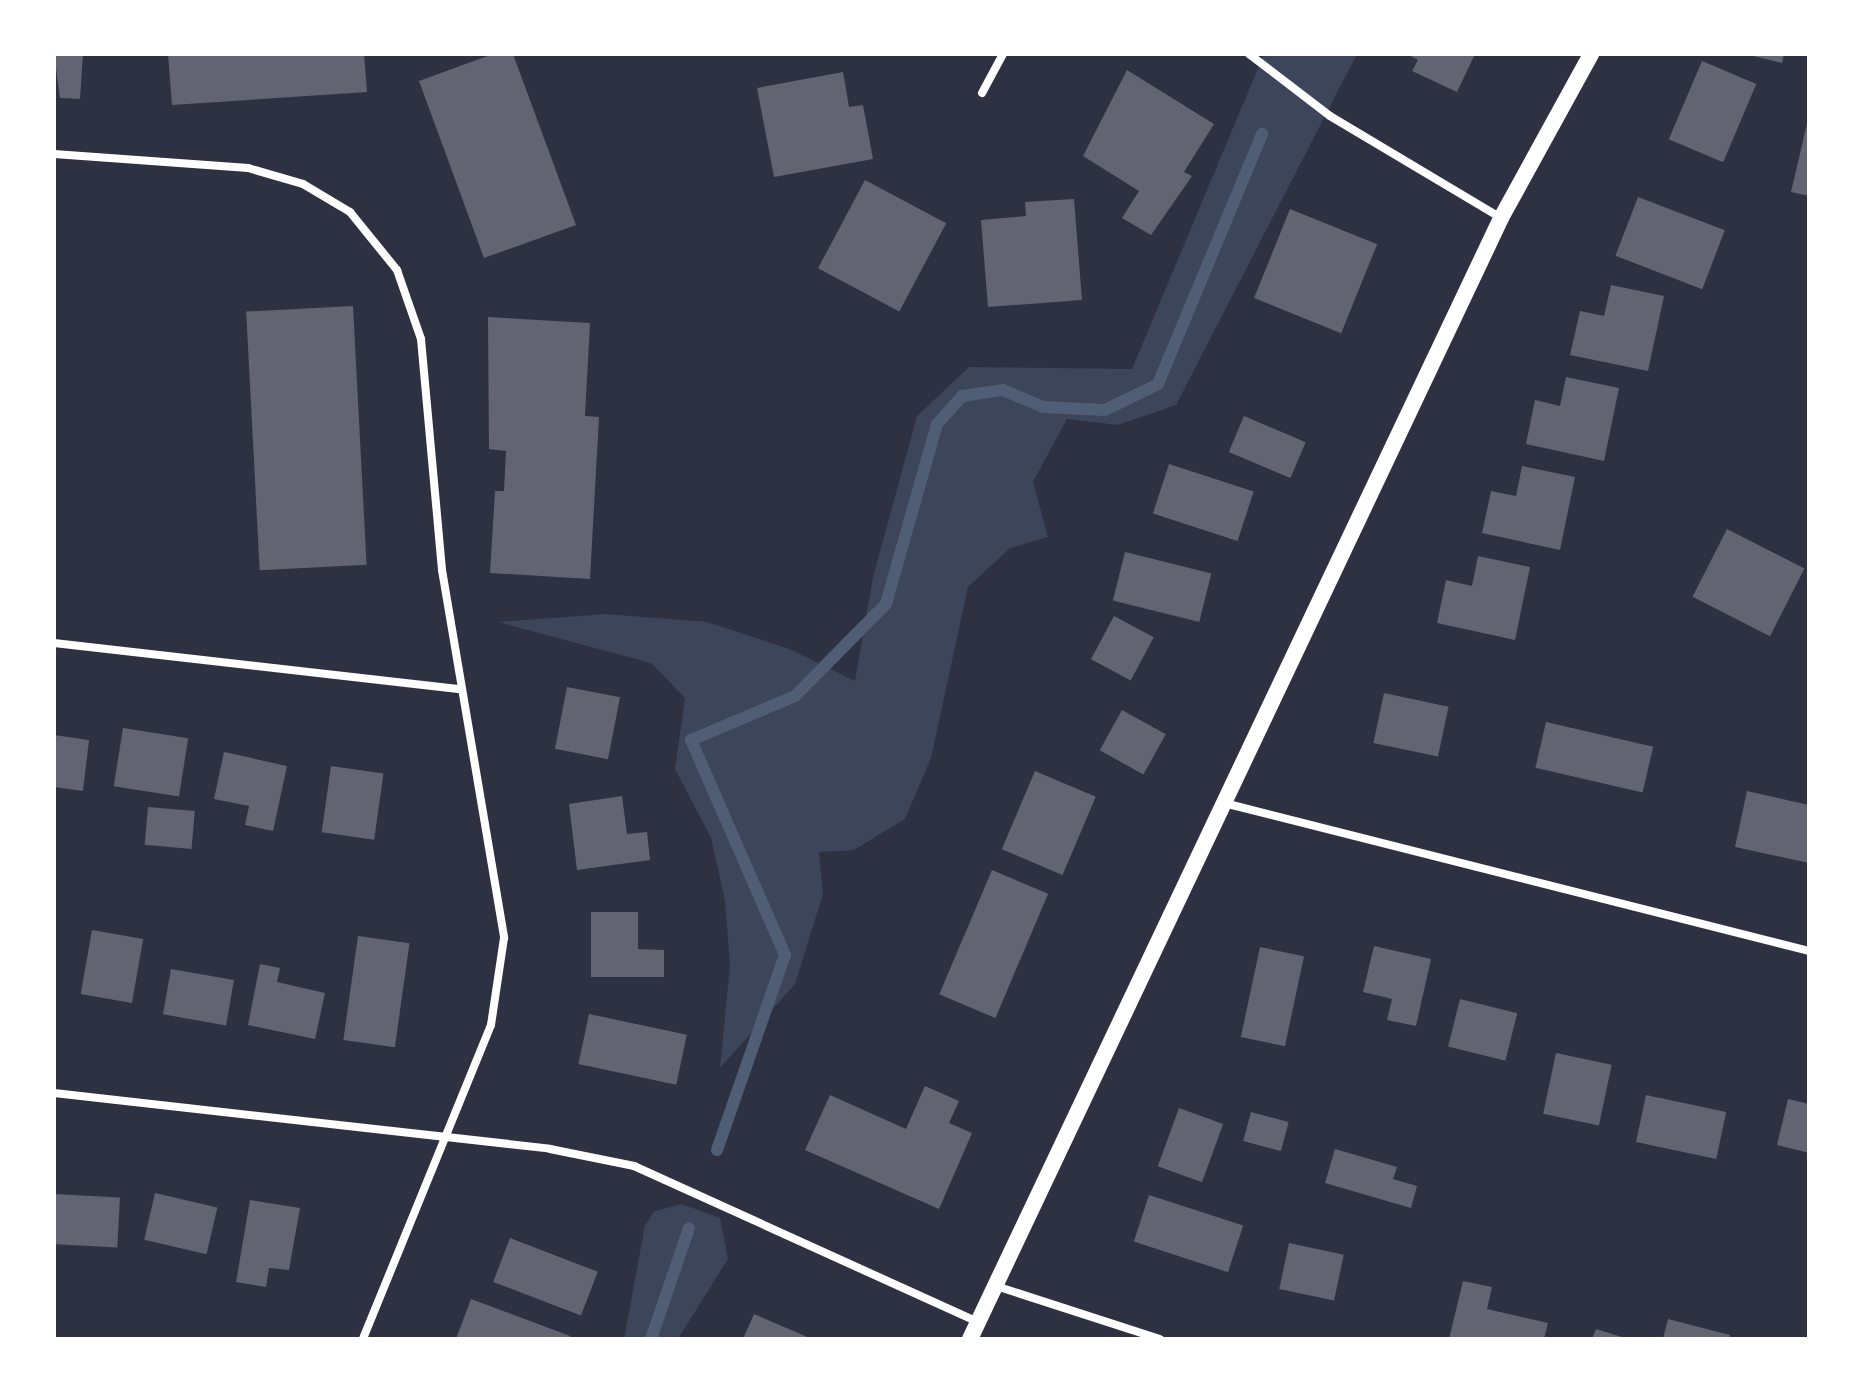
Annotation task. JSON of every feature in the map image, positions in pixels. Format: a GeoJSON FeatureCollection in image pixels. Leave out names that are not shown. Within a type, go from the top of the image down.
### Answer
{"type":"FeatureCollection","features":[{"type":"Feature","properties":{"kind":"main road"},"geometry":{"type":"LineString","coordinates":[[970,1339],[999,1287],[1228,804],[1501,218],[1591,54]]}},
{"type":"Feature","properties":{"kind":"street"},"geometry":{"type":"LineString","coordinates":[[982,93],[1003,54]]}},
{"type":"Feature","properties":{"kind":"street"},"geometry":{"type":"LineString","coordinates":[[1249,54],[1330,116],[1501,218]]}},
{"type":"Feature","properties":{"kind":"street"},"geometry":{"type":"LineString","coordinates":[[54,154],[248,168],[303,184],[350,212],[397,270],[421,339],[460,689],[504,938],[491,1025],[449,1139],[363,1339]]}},
{"type":"Feature","properties":{"kind":"street"},"geometry":{"type":"LineString","coordinates":[[54,643],[460,689]]}},
{"type":"Feature","properties":{"kind":"street"},"geometry":{"type":"LineString","coordinates":[[1228,804],[1809,951]]}},
{"type":"Feature","properties":{"kind":"street"},"geometry":{"type":"LineString","coordinates":[[54,1093],[449,1139],[634,1166],[978,1322]]}},
{"type":"Feature","properties":{"kind":"street"},"geometry":{"type":"LineString","coordinates":[[999,1287],[1160,1339]]}},
{"type":"Feature","properties":{"kind":"shaded area"},"geometry":{"type":"Polygon","coordinates":[[[1264,54],[1357,54],[1176,405],[1118,425],[1067,419],[1033,482],[1048,537],[1010,548],[968,587],[931,758],[905,819],[854,850],[819,852],[823,894],[795,984],[720,1068],[730,965],[725,901],[711,838],[675,769],[685,698],[651,663],[498,622],[606,614],[707,622],[787,648],[855,681],[873,577],[917,416],[969,367],[1132,369],[1264,54]]]}},
{"type":"Feature","properties":{"kind":"shaded area"},"geometry":{"type":"Polygon","coordinates":[[[682,1204],[720,1218],[728,1259],[678,1339],[624,1339],[645,1225],[655,1211],[682,1204]]]}},
{"type":"Feature","properties":{"kind":"building"},"geometry":{"type":"Polygon","coordinates":[[[54,54],[83,54],[80,99],[60,98],[54,54]]]}},
{"type":"Feature","properties":{"kind":"building"},"geometry":{"type":"Polygon","coordinates":[[[168,54],[364,54],[367,92],[172,105],[168,54]]]}},
{"type":"Feature","properties":{"kind":"building"},"geometry":{"type":"Polygon","coordinates":[[[493,54],[513,54],[576,225],[484,258],[419,81],[493,54]]]}},
{"type":"Feature","properties":{"kind":"building"},"geometry":{"type":"Polygon","coordinates":[[[1407,54],[1475,54],[1457,92],[1412,71],[1418,60],[1407,54]]]}},
{"type":"Feature","properties":{"kind":"building"},"geometry":{"type":"Polygon","coordinates":[[[1745,54],[1784,54],[1782,63],[1745,54]]]}},
{"type":"Feature","properties":{"kind":"building"},"geometry":{"type":"Polygon","coordinates":[[[1702,61],[1756,84],[1723,162],[1669,139],[1702,61]]]}},
{"type":"Feature","properties":{"kind":"building"},"geometry":{"type":"Polygon","coordinates":[[[1127,70],[1214,124],[1184,172],[1192,176],[1151,235],[1122,218],[1139,191],[1083,156],[1127,70]]]}},
{"type":"Feature","properties":{"kind":"building"},"geometry":{"type":"Polygon","coordinates":[[[843,72],[849,107],[863,105],[873,159],[774,177],[757,88],[843,72]]]}},
{"type":"Feature","properties":{"kind":"building"},"geometry":{"type":"Polygon","coordinates":[[[1809,119],[1809,196],[1791,192],[1809,119]]]}},
{"type":"Feature","properties":{"kind":"building"},"geometry":{"type":"Polygon","coordinates":[[[865,180],[946,223],[899,311],[818,268],[865,180]]]}},
{"type":"Feature","properties":{"kind":"building"},"geometry":{"type":"Polygon","coordinates":[[[1638,197],[1725,230],[1702,289],[1615,256],[1638,197]]]}},
{"type":"Feature","properties":{"kind":"building"},"geometry":{"type":"Polygon","coordinates":[[[1074,199],[1082,300],[988,307],[981,220],[1026,216],[1025,202],[1074,199]]]}},
{"type":"Feature","properties":{"kind":"building"},"geometry":{"type":"Polygon","coordinates":[[[1290,209],[1377,244],[1341,333],[1254,298],[1290,209]]]}},
{"type":"Feature","properties":{"kind":"building"},"geometry":{"type":"Polygon","coordinates":[[[1611,285],[1664,296],[1648,371],[1570,355],[1580,311],[1604,316],[1611,285]]]}},
{"type":"Feature","properties":{"kind":"building"},"geometry":{"type":"Polygon","coordinates":[[[353,306],[367,565],[260,570],[246,312],[353,306]]]}},
{"type":"Feature","properties":{"kind":"building"},"geometry":{"type":"Polygon","coordinates":[[[488,317],[590,323],[585,416],[599,417],[590,579],[490,573],[495,491],[504,491],[506,451],[489,449],[488,317]]]}},
{"type":"Feature","properties":{"kind":"building"},"geometry":{"type":"Polygon","coordinates":[[[1566,377],[1619,388],[1604,461],[1526,444],[1535,400],[1560,406],[1566,377]]]}},
{"type":"Feature","properties":{"kind":"building"},"geometry":{"type":"Polygon","coordinates":[[[1244,416],[1306,442],[1290,478],[1229,452],[1244,416]]]}},
{"type":"Feature","properties":{"kind":"building"},"geometry":{"type":"Polygon","coordinates":[[[1169,464],[1254,492],[1238,541],[1153,513],[1169,464]]]}},
{"type":"Feature","properties":{"kind":"building"},"geometry":{"type":"Polygon","coordinates":[[[1522,466],[1575,477],[1560,550],[1482,533],[1491,491],[1516,496],[1522,466]]]}},
{"type":"Feature","properties":{"kind":"building"},"geometry":{"type":"Polygon","coordinates":[[[1727,529],[1805,568],[1770,636],[1692,597],[1727,529]]]}},
{"type":"Feature","properties":{"kind":"building"},"geometry":{"type":"Polygon","coordinates":[[[1125,552],[1211,574],[1199,622],[1113,601],[1125,552]]]}},
{"type":"Feature","properties":{"kind":"building"},"geometry":{"type":"Polygon","coordinates":[[[1478,556],[1530,567],[1515,640],[1437,623],[1446,580],[1472,586],[1478,556]]]}},
{"type":"Feature","properties":{"kind":"building"},"geometry":{"type":"Polygon","coordinates":[[[1114,616],[1154,637],[1131,680],[1091,659],[1114,616]]]}},
{"type":"Feature","properties":{"kind":"building"},"geometry":{"type":"Polygon","coordinates":[[[567,687],[620,697],[608,759],[555,749],[567,687]]]}},
{"type":"Feature","properties":{"kind":"building"},"geometry":{"type":"Polygon","coordinates":[[[1384,693],[1449,707],[1438,757],[1373,743],[1384,693]]]}},
{"type":"Feature","properties":{"kind":"building"},"geometry":{"type":"Polygon","coordinates":[[[1122,710],[1166,734],[1143,774],[1100,750],[1122,710]]]}},
{"type":"Feature","properties":{"kind":"building"},"geometry":{"type":"Polygon","coordinates":[[[1546,722],[1653,747],[1643,793],[1535,768],[1546,722]]]}},
{"type":"Feature","properties":{"kind":"building"},"geometry":{"type":"Polygon","coordinates":[[[123,728],[188,738],[179,797],[114,786],[123,728]]]}},
{"type":"Feature","properties":{"kind":"building"},"geometry":{"type":"Polygon","coordinates":[[[54,735],[89,740],[83,791],[54,787],[54,735]]]}},
{"type":"Feature","properties":{"kind":"building"},"geometry":{"type":"Polygon","coordinates":[[[224,752],[287,766],[273,831],[245,825],[249,806],[214,799],[224,752]]]}},
{"type":"Feature","properties":{"kind":"building"},"geometry":{"type":"Polygon","coordinates":[[[331,766],[383,773],[374,840],[322,832],[331,766]]]}},
{"type":"Feature","properties":{"kind":"building"},"geometry":{"type":"Polygon","coordinates":[[[1035,771],[1096,797],[1063,875],[1002,849],[1035,771]]]}},
{"type":"Feature","properties":{"kind":"building"},"geometry":{"type":"Polygon","coordinates":[[[1747,791],[1809,805],[1809,863],[1735,847],[1747,791]]]}},
{"type":"Feature","properties":{"kind":"building"},"geometry":{"type":"Polygon","coordinates":[[[622,796],[627,834],[647,832],[650,860],[577,870],[569,804],[622,796]]]}},
{"type":"Feature","properties":{"kind":"building"},"geometry":{"type":"Polygon","coordinates":[[[148,807],[195,811],[192,849],[145,845],[148,807]]]}},
{"type":"Feature","properties":{"kind":"building"},"geometry":{"type":"Polygon","coordinates":[[[992,870],[1048,894],[995,1018],[939,994],[992,870]]]}},
{"type":"Feature","properties":{"kind":"building"},"geometry":{"type":"Polygon","coordinates":[[[591,912],[638,912],[638,949],[664,950],[664,977],[591,977],[591,912]]]}},
{"type":"Feature","properties":{"kind":"building"},"geometry":{"type":"Polygon","coordinates":[[[92,930],[143,939],[132,1003],[81,994],[92,930]]]}},
{"type":"Feature","properties":{"kind":"building"},"geometry":{"type":"Polygon","coordinates":[[[358,936],[409,943],[395,1047],[343,1040],[358,936]]]}},
{"type":"Feature","properties":{"kind":"building"},"geometry":{"type":"Polygon","coordinates":[[[1374,946],[1431,959],[1416,1026],[1387,1020],[1392,999],[1363,992],[1374,946]]]}},
{"type":"Feature","properties":{"kind":"building"},"geometry":{"type":"Polygon","coordinates":[[[1260,947],[1304,956],[1285,1046],[1241,1037],[1260,947]]]}},
{"type":"Feature","properties":{"kind":"building"},"geometry":{"type":"Polygon","coordinates":[[[260,964],[280,968],[277,982],[325,993],[315,1039],[248,1025],[260,964]]]}},
{"type":"Feature","properties":{"kind":"building"},"geometry":{"type":"Polygon","coordinates":[[[171,969],[234,980],[226,1025],[163,1014],[171,969]]]}},
{"type":"Feature","properties":{"kind":"building"},"geometry":{"type":"Polygon","coordinates":[[[1460,999],[1517,1013],[1505,1061],[1448,1047],[1460,999]]]}},
{"type":"Feature","properties":{"kind":"building"},"geometry":{"type":"Polygon","coordinates":[[[589,1014],[687,1035],[676,1085],[578,1064],[589,1014]]]}},
{"type":"Feature","properties":{"kind":"building"},"geometry":{"type":"Polygon","coordinates":[[[1556,1053],[1612,1065],[1599,1125],[1543,1114],[1556,1053]]]}},
{"type":"Feature","properties":{"kind":"building"},"geometry":{"type":"Polygon","coordinates":[[[925,1086],[959,1101],[949,1123],[972,1133],[939,1209],[805,1150],[830,1095],[906,1129],[925,1086]]]}},
{"type":"Feature","properties":{"kind":"building"},"geometry":{"type":"Polygon","coordinates":[[[1646,1095],[1726,1112],[1716,1159],[1636,1142],[1646,1095]]]}},
{"type":"Feature","properties":{"kind":"building"},"geometry":{"type":"Polygon","coordinates":[[[1788,1099],[1809,1104],[1809,1153],[1777,1145],[1788,1099]]]}},
{"type":"Feature","properties":{"kind":"building"},"geometry":{"type":"Polygon","coordinates":[[[1179,1108],[1223,1124],[1202,1182],[1158,1166],[1179,1108]]]}},
{"type":"Feature","properties":{"kind":"building"},"geometry":{"type":"Polygon","coordinates":[[[1251,1112],[1289,1122],[1281,1151],[1243,1141],[1251,1112]]]}},
{"type":"Feature","properties":{"kind":"building"},"geometry":{"type":"Polygon","coordinates":[[[1335,1149],[1397,1167],[1393,1179],[1417,1186],[1411,1208],[1325,1183],[1335,1149]]]}},
{"type":"Feature","properties":{"kind":"building"},"geometry":{"type":"Polygon","coordinates":[[[155,1193],[217,1207],[207,1254],[144,1240],[155,1193]]]}},
{"type":"Feature","properties":{"kind":"building"},"geometry":{"type":"Polygon","coordinates":[[[54,1194],[120,1197],[117,1247],[54,1244],[54,1194]]]}},
{"type":"Feature","properties":{"kind":"building"},"geometry":{"type":"Polygon","coordinates":[[[1149,1195],[1243,1226],[1228,1272],[1134,1242],[1149,1195]]]}},
{"type":"Feature","properties":{"kind":"building"},"geometry":{"type":"Polygon","coordinates":[[[250,1200],[300,1208],[289,1270],[269,1268],[266,1287],[236,1282],[250,1200]]]}},
{"type":"Feature","properties":{"kind":"building"},"geometry":{"type":"Polygon","coordinates":[[[510,1238],[598,1272],[581,1316],[493,1282],[510,1238]]]}},
{"type":"Feature","properties":{"kind":"building"},"geometry":{"type":"Polygon","coordinates":[[[1289,1243],[1344,1255],[1334,1301],[1279,1289],[1289,1243]]]}},
{"type":"Feature","properties":{"kind":"building"},"geometry":{"type":"Polygon","coordinates":[[[1463,1281],[1492,1287],[1487,1309],[1548,1323],[1544,1339],[1449,1339],[1463,1281]]]}},
{"type":"Feature","properties":{"kind":"building"},"geometry":{"type":"Polygon","coordinates":[[[471,1299],[570,1336],[569,1339],[456,1339],[471,1299]]]}},
{"type":"Feature","properties":{"kind":"building"},"geometry":{"type":"Polygon","coordinates":[[[754,1314],[812,1339],[743,1339],[754,1314]]]}},
{"type":"Feature","properties":{"kind":"building"},"geometry":{"type":"Polygon","coordinates":[[[1668,1319],[1730,1335],[1729,1339],[1663,1339],[1668,1319]]]}},
{"type":"Feature","properties":{"kind":"building"},"geometry":{"type":"Polygon","coordinates":[[[1596,1329],[1625,1338],[1625,1339],[1592,1339],[1596,1329]]]}},
{"type":"Feature","properties":{"kind":"waterway"},"geometry":{"type":"LineString","coordinates":[[717,1150],[785,955],[691,740],[795,696],[886,604],[937,424],[962,396],[1003,390],[1043,407],[1105,410],[1158,384],[1262,134]]}},
{"type":"Feature","properties":{"kind":"waterway"},"geometry":{"type":"LineString","coordinates":[[651,1339],[689,1228]]}}]}
